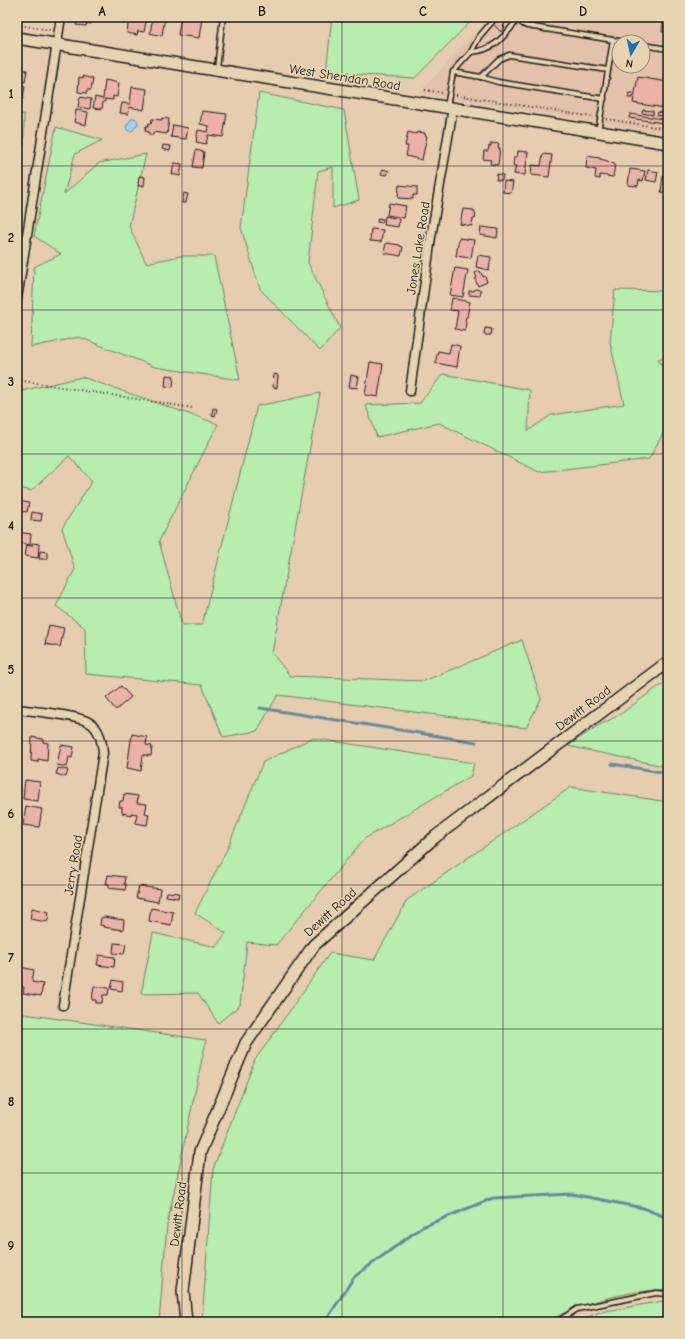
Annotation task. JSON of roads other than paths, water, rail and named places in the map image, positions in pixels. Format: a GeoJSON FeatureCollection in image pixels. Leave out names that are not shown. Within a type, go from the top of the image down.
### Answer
{"type":"FeatureCollection","features":[{"type":"Feature","properties":{"kind":"street"},"geometry":{"type":"LineString","coordinates":[[17,299],[61,17]]}},
{"type":"Feature","properties":{"kind":"street","name":"West Sheridan Road"},"geometry":{"type":"LineString","coordinates":[[17,38],[668,143]]}},
{"type":"Feature","properties":{"kind":"street","name":"Jones Lake Road"},"geometry":{"type":"LineString","coordinates":[[410,391],[450,108]]}},
{"type":"Feature","properties":{"kind":"street","name":"Dewitt Road"},"geometry":{"type":"LineString","coordinates":[[186,1322],[182,1291],[200,1152],[246,1043],[314,945],[434,837],[668,662]]}},
{"type":"Feature","properties":{"kind":"street","name":"Jerry Road"},"geometry":{"type":"LineString","coordinates":[[17,709],[78,718],[90,722],[97,730],[102,741],[103,753],[63,1005]]}},
{"type":"Feature","properties":{"kind":"lane"},"geometry":{"type":"LineString","coordinates":[[216,71],[223,17]]}},
{"type":"Feature","properties":{"kind":"lane"},"geometry":{"type":"LineString","coordinates":[[450,108],[449,94],[453,72],[471,52],[479,37],[496,17]]}},
{"type":"Feature","properties":{"kind":"lane"},"geometry":{"type":"LineString","coordinates":[[471,52],[488,49],[495,45],[519,18],[523,24],[527,26],[611,40]]}},
{"type":"Feature","properties":{"kind":"lane"},"geometry":{"type":"LineString","coordinates":[[651,46],[668,49]]}},
{"type":"Feature","properties":{"kind":"lane"},"geometry":{"type":"LineString","coordinates":[[598,132],[611,52]]}},
{"type":"Feature","properties":{"kind":"lane"},"geometry":{"type":"LineString","coordinates":[[480,77],[499,59],[510,55],[608,70]]}},
{"type":"Feature","properties":{"kind":"lane"},"geometry":{"type":"LineString","coordinates":[[453,72],[498,82],[604,99]]}},
{"type":"Feature","properties":{"kind":"lane"},"geometry":{"type":"LineString","coordinates":[[557,1322],[577,1309],[656,1293],[668,1294]]}},
{"type":"Feature","properties":{"kind":"water"},"geometry":{"type":"Polygon","coordinates":[[[135,118],[138,124],[132,131],[128,131],[126,127],[131,119],[135,118]]]}},
{"type":"Feature","properties":{"kind":"waterway"},"geometry":{"type":"LineString","coordinates":[[260,708],[476,742]]}},
{"type":"Feature","properties":{"kind":"waterway"},"geometry":{"type":"LineString","coordinates":[[612,764],[668,773]]}},
{"type":"Feature","properties":{"kind":"waterway"},"geometry":{"type":"LineString","coordinates":[[325,1322],[354,1277],[422,1227],[493,1198],[572,1194],[643,1208],[668,1218]]}}]}
